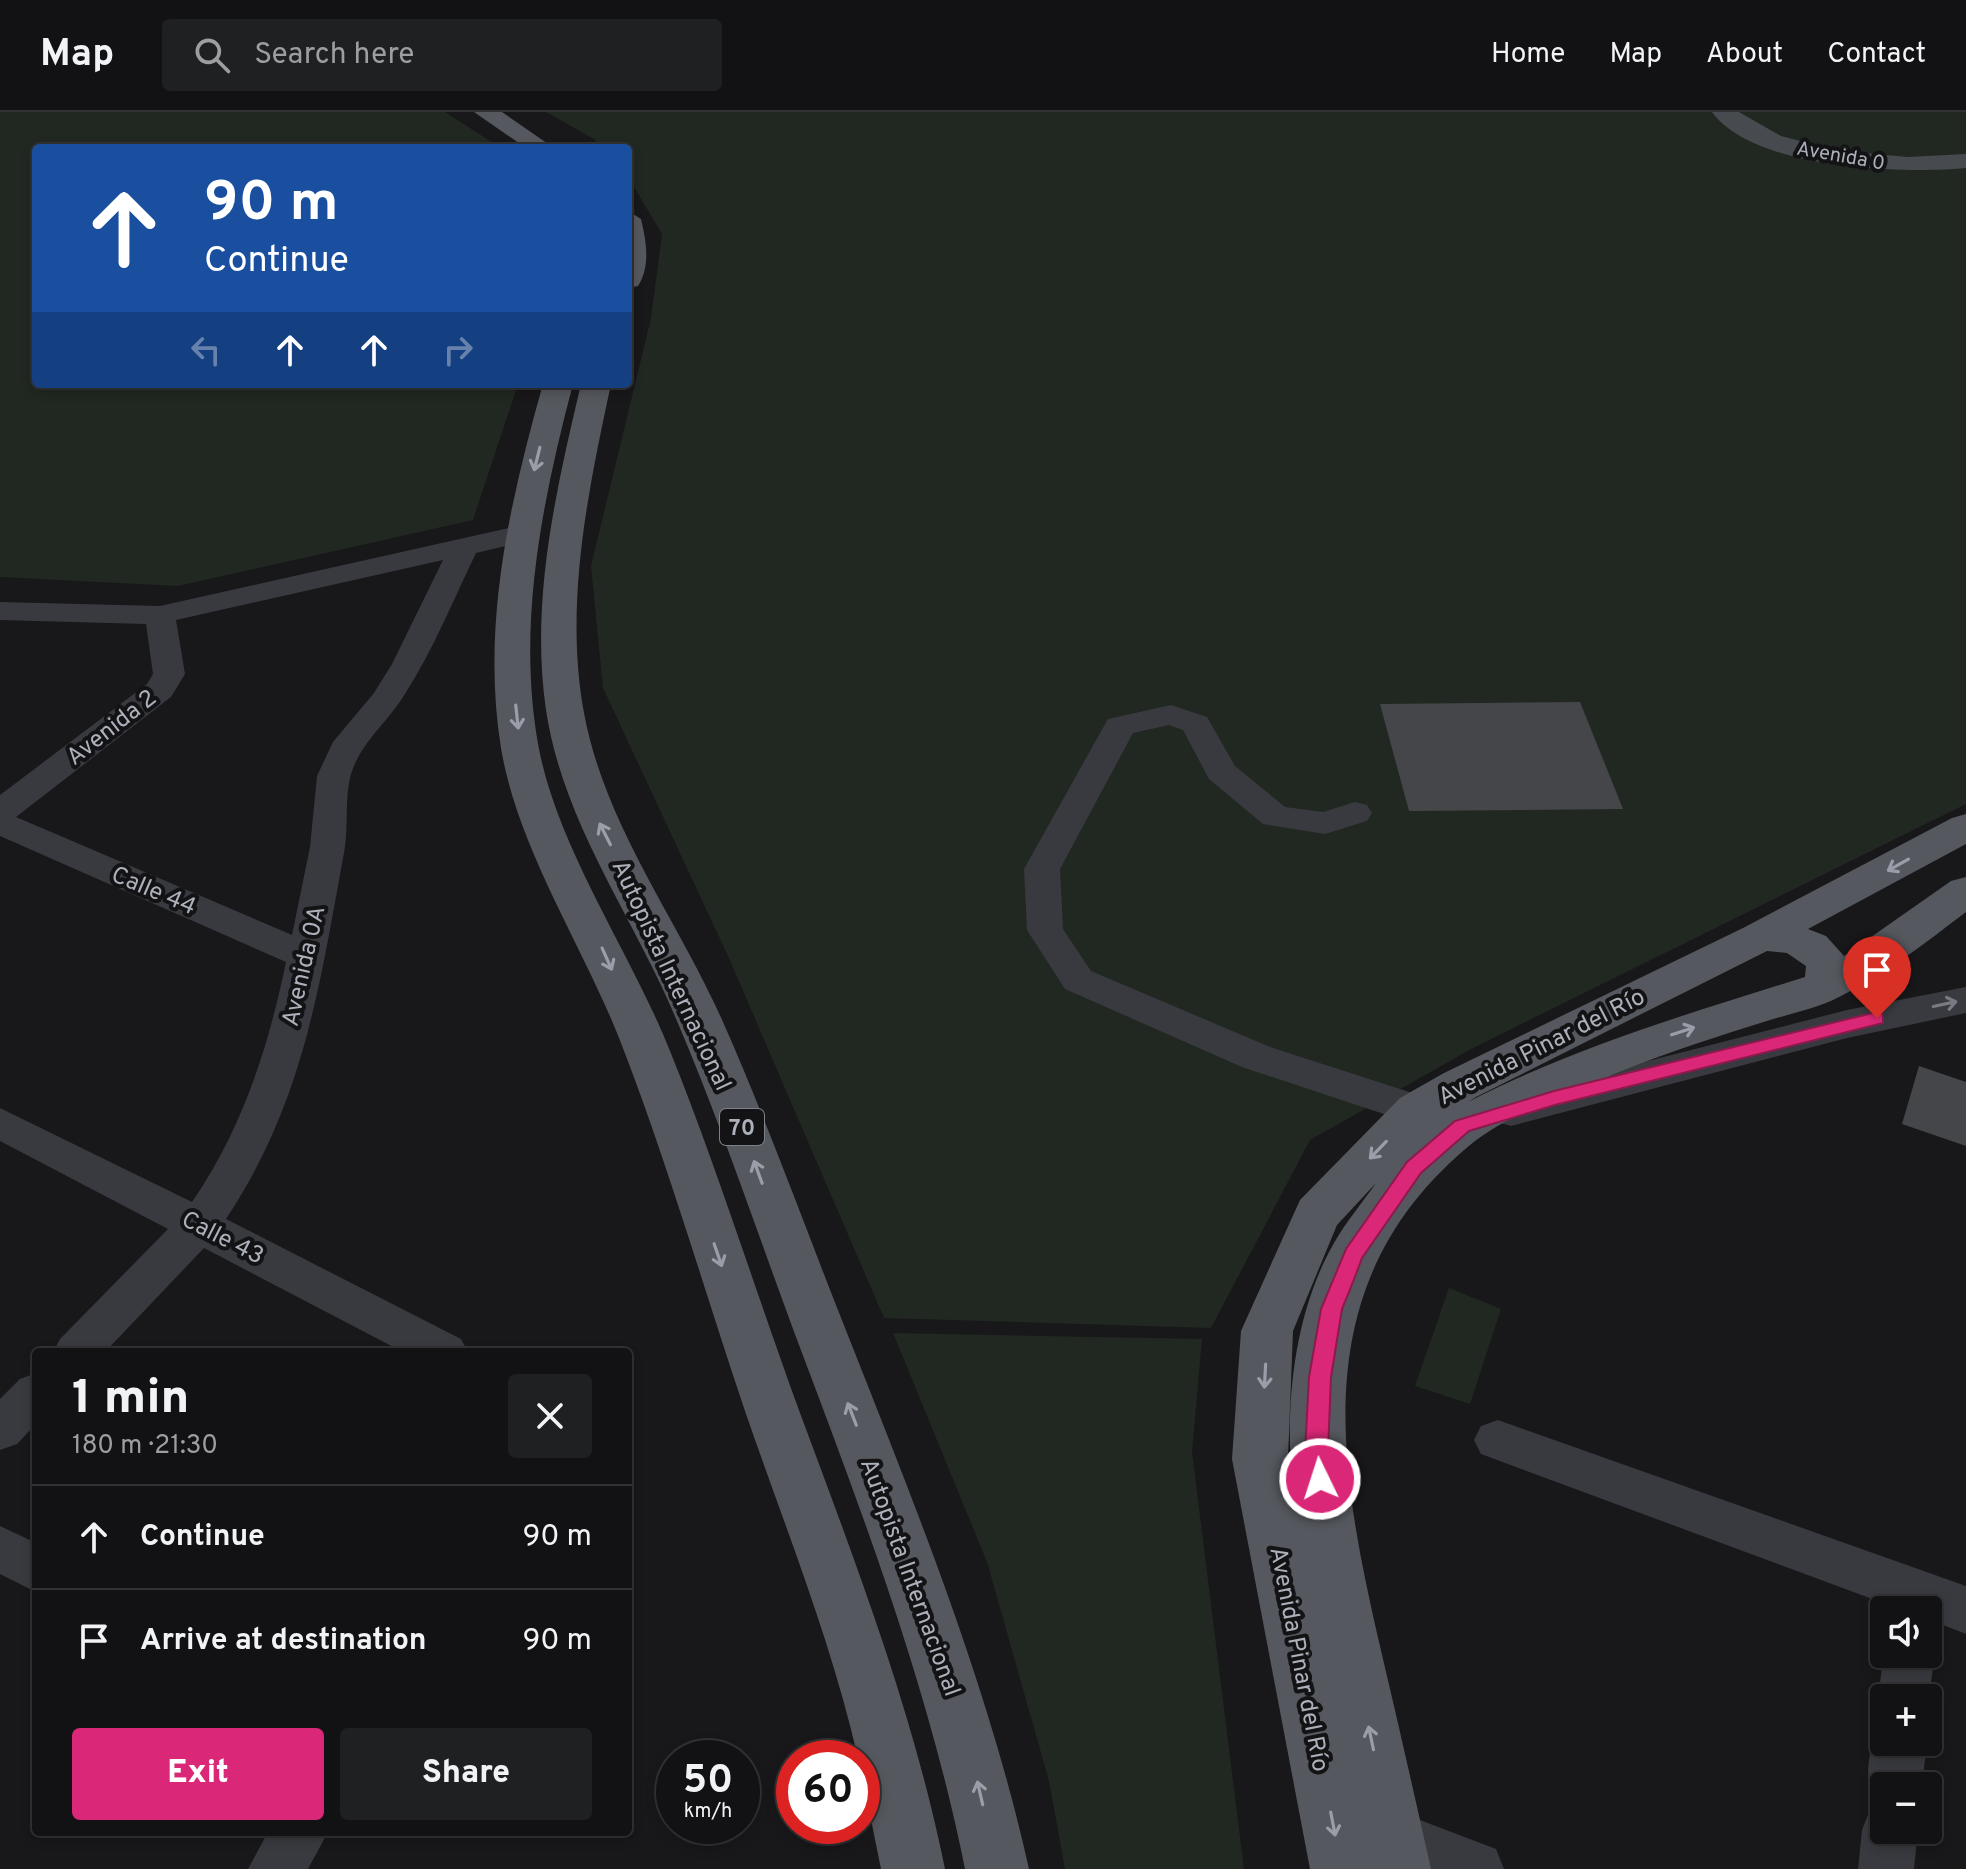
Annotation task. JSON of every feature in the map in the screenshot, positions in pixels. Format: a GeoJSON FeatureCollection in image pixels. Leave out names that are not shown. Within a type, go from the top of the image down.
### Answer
{"type":"FeatureCollection","features":[{"type":"Feature","properties":{"kind":"main road"},"geometry":{"type":"LineString","coordinates":[[486,112],[536,144]]}},
{"type":"Feature","properties":{"kind":"main road"},"geometry":{"type":"LineString","coordinates":[[520,112],[564,139]]}},
{"type":"Feature","properties":{"kind":"main road","name":"Avenida 0"},"geometry":{"type":"LineString","coordinates":[[1724,112],[1757,134],[1823,155],[1892,164],[1966,161]]}},
{"type":"Feature","properties":{"kind":"main road","name":"Avenida 0"},"geometry":{"type":"LineString","coordinates":[[1748,112],[1788,134],[1840,149],[1915,155],[1966,148]]}},
{"type":"Feature","properties":{"kind":"main road"},"geometry":{"type":"LineString","coordinates":[[632,238],[632,258]]}},
{"type":"Feature","properties":{"kind":"main road"},"geometry":{"type":"LineString","coordinates":[[557,388],[538,454],[522,534],[514,616],[515,688],[528,779],[553,846],[649,1055],[794,1472],[844,1599],[893,1766],[913,1869]]}},
{"type":"Feature","properties":{"kind":"main road","name":"Autopista Internacional"},"geometry":{"type":"LineString","coordinates":[[595,388],[570,501],[560,570],[561,685],[571,744],[592,808],[698,1016],[869,1457],[927,1613],[955,1701],[997,1869]]}},
{"type":"Feature","properties":{"kind":"main road","name":"Avenida Pinar del Río"},"geometry":{"type":"LineString","coordinates":[[1395,1853],[1326,1534],[1317,1452],[1320,1377],[1332,1309],[1353,1255],[1414,1167],[1460,1085],[1758,938],[1966,827]]}},
{"type":"Feature","properties":{"kind":"main road"},"geometry":{"type":"LineString","coordinates":[[1856,887],[1846,904],[1859,924],[1890,935],[1917,930]]}},
{"type":"Feature","properties":{"kind":"main road","name":"Avenida Pinar del Río"},"geometry":{"type":"LineString","coordinates":[[1342,1869],[1260,1459],[1267,1331],[1317,1214],[1439,1118],[1527,1092],[1644,1044],[1821,988],[1878,957],[1966,891]]}},
{"type":"Feature","properties":{"kind":"main road"},"geometry":{"type":"LineString","coordinates":[[1758,938],[1770,936],[1798,940],[1821,954],[1830,972],[1821,988]]}},
{"type":"Feature","properties":{"kind":"street"},"geometry":{"type":"LineString","coordinates":[[0,611],[160,615],[522,534]]}},
{"type":"Feature","properties":{"kind":"street","name":"Avenida 0A"},"geometry":{"type":"LineString","coordinates":[[80,1348],[199,1225],[239,1166],[269,1100],[307,956],[328,847],[334,776],[349,742],[387,698],[408,664],[464,547]]}},
{"type":"Feature","properties":{"kind":"street","name":"Avenida 2"},"geometry":{"type":"LineString","coordinates":[[0,812],[160,690],[169,674],[160,615]]}},
{"type":"Feature","properties":{"kind":"street"},"geometry":{"type":"LineString","coordinates":[[1355,813],[1325,823],[1275,816],[1221,772],[1196,724],[1171,715],[1120,726],[1042,869],[1045,930],[1078,980],[1256,1057],[1439,1118],[1569,1094],[1847,1024],[1966,1000]]}},
{"type":"Feature","properties":{"kind":"street","name":"Calle 44"},"geometry":{"type":"LineString","coordinates":[[0,823],[307,956]]}},
{"type":"Feature","properties":{"kind":"street","name":"Calle 43"},"geometry":{"type":"LineString","coordinates":[[0,1123],[437,1348]]}},
{"type":"Feature","properties":{"kind":"street"},"geometry":{"type":"LineString","coordinates":[[0,1430],[32,1397]]}},
{"type":"Feature","properties":{"kind":"street"},"geometry":{"type":"LineString","coordinates":[[1498,1440],[1905,1596]]}},
{"type":"Feature","properties":{"kind":"street"},"geometry":{"type":"LineString","coordinates":[[0,1548],[32,1567]]}},
{"type":"Feature","properties":{"kind":"street"},"geometry":{"type":"LineString","coordinates":[[1942,1605],[1966,1610]]}},
{"type":"Feature","properties":{"kind":"street"},"geometry":{"type":"LineString","coordinates":[[276,1869],[297,1836]]}},
{"type":"Feature","properties":{"kind":"street"},"geometry":{"type":"LineString","coordinates":[[1886,1869],[1889,1844]]}},
{"type":"Feature","properties":{"kind":"street"},"geometry":{"type":"LineString","coordinates":[[1395,1853],[1476,1869]]}},
{"type":"Feature","properties":{"kind":"shaded area"},"geometry":{"type":"Polygon","coordinates":[[[0,112],[445,112],[495,144],[32,144],[32,388],[517,388],[473,520],[178,586],[0,577],[0,112]]]}},
{"type":"Feature","properties":{"kind":"shaded area"},"geometry":{"type":"Polygon","coordinates":[[[546,112],[1966,112],[1966,804],[1473,1048],[1310,1140],[1211,1328],[884,1318],[728,956],[603,688],[591,566],[651,318],[662,234],[632,184],[632,144],[598,144],[546,112]]]}},
{"type":"Feature","properties":{"kind":"shaded area"},"geometry":{"type":"Polygon","coordinates":[[[1449,1288],[1501,1309],[1470,1404],[1415,1386],[1449,1288]]]}},
{"type":"Feature","properties":{"kind":"shaded area"},"geometry":{"type":"Polygon","coordinates":[[[893,1333],[1202,1339],[1192,1452],[1244,1869],[1065,1869],[1049,1781],[987,1562],[893,1333]]]}},
{"type":"Feature","properties":{"kind":"building"},"geometry":{"type":"Polygon","coordinates":[[[1580,702],[1623,809],[1409,811],[1380,704],[1580,702]]]}},
{"type":"Feature","properties":{"kind":"building"},"geometry":{"type":"Polygon","coordinates":[[[1919,1066],[1966,1082],[1966,1146],[1902,1124],[1919,1066]]]}},
{"type":"Feature","properties":{"kind":"route"},"geometry":{"type":"LineString","coordinates":[[1320,1479],[1317,1452],[1320,1377],[1332,1309],[1342,1282],[1353,1255],[1414,1167],[1462,1126],[1554,1098],[1877,1018]]}}]}
